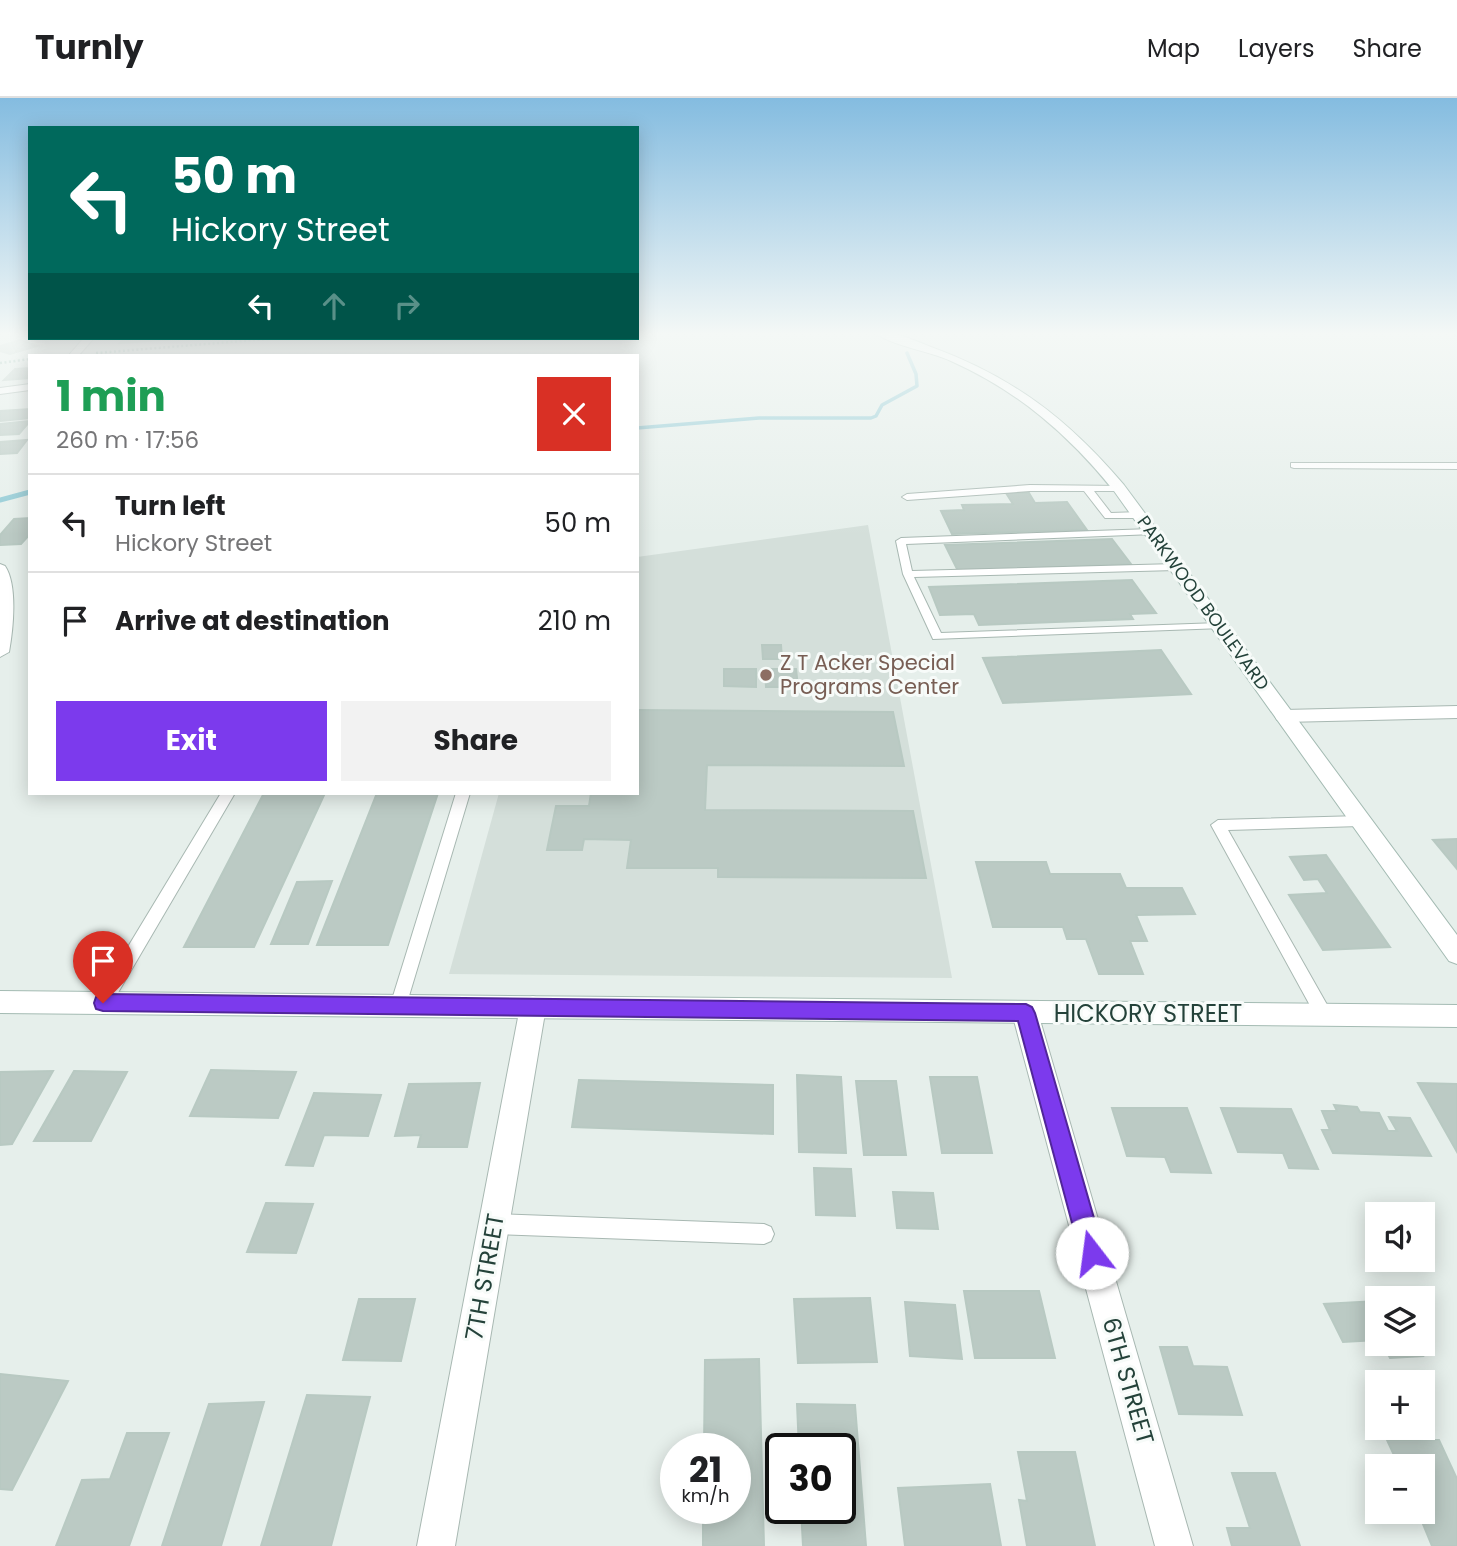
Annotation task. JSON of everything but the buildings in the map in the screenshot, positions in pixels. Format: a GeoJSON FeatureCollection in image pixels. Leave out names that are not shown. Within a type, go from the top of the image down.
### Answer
{"type":"FeatureCollection","features":[{"type":"Feature","properties":{"kind":"street","name":"PARKWOOD BOULEVARD"},"geometry":{"type":"LineString","coordinates":[[1028,401],[1069,433],[1140,515],[1457,954]]}},
{"type":"Feature","properties":{"kind":"street"},"geometry":{"type":"LineString","coordinates":[[0,569],[3,574],[5,628],[0,652]]}},
{"type":"Feature","properties":{"kind":"street"},"geometry":{"type":"LineString","coordinates":[[1284,716],[1457,712]]}},
{"type":"Feature","properties":{"kind":"street","name":"HICKORY STREET"},"geometry":{"type":"LineString","coordinates":[[0,1002],[1457,1016]]}},
{"type":"Feature","properties":{"kind":"street","name":"7TH STREET"},"geometry":{"type":"LineString","coordinates":[[436,1546],[533,1007]]}},
{"type":"Feature","properties":{"kind":"street","name":"6TH STREET"},"geometry":{"type":"LineString","coordinates":[[1026,1013],[1174,1546]]}},
{"type":"Feature","properties":{"kind":"lane"},"geometry":{"type":"LineString","coordinates":[[1294,465],[1457,466]]}},
{"type":"Feature","properties":{"kind":"lane"},"geometry":{"type":"LineString","coordinates":[[907,497],[1030,488],[1119,488]]}},
{"type":"Feature","properties":{"kind":"lane"},"geometry":{"type":"LineString","coordinates":[[1087,488],[1108,516],[1140,515]]}},
{"type":"Feature","properties":{"kind":"lane"},"geometry":{"type":"LineString","coordinates":[[1151,532],[901,541],[908,574],[937,637],[1219,626]]}},
{"type":"Feature","properties":{"kind":"lane"},"geometry":{"type":"LineString","coordinates":[[908,574],[1176,567]]}},
{"type":"Feature","properties":{"kind":"lane"},"geometry":{"type":"LineString","coordinates":[[103,1003],[227,795]]}},
{"type":"Feature","properties":{"kind":"lane"},"geometry":{"type":"LineString","coordinates":[[398,1006],[462,795]]}},
{"type":"Feature","properties":{"kind":"lane"},"geometry":{"type":"LineString","coordinates":[[1324,1016],[1218,825],[1360,821]]}},
{"type":"Feature","properties":{"kind":"lane"},"geometry":{"type":"LineString","coordinates":[[494,1224],[764,1234]]}},
{"type":"Feature","properties":{"kind":"shaded area","name":"Z T Acker Special Programs Center"},"geometry":{"type":"Polygon","coordinates":[[[868,525],[952,978],[449,974],[498,795],[639,795],[639,557],[868,525]]]}},
{"type":"Feature","properties":{"kind":"waterway"},"geometry":{"type":"LineString","coordinates":[[639,428],[759,418],[871,418],[876,416],[882,405],[890,401]]}},
{"type":"Feature","properties":{"kind":"waterway"},"geometry":{"type":"LineString","coordinates":[[0,500],[28,493]]}},
{"type":"Feature","properties":{"kind":"place","name":"Z T Acker Special Programs Center"},"geometry":{"type":"Point","coordinates":[766,675]}},
{"type":"Feature","properties":{"kind":"route"},"geometry":{"type":"LineString","coordinates":[[103,1003],[1026,1013],[1092,1253]]}}]}
